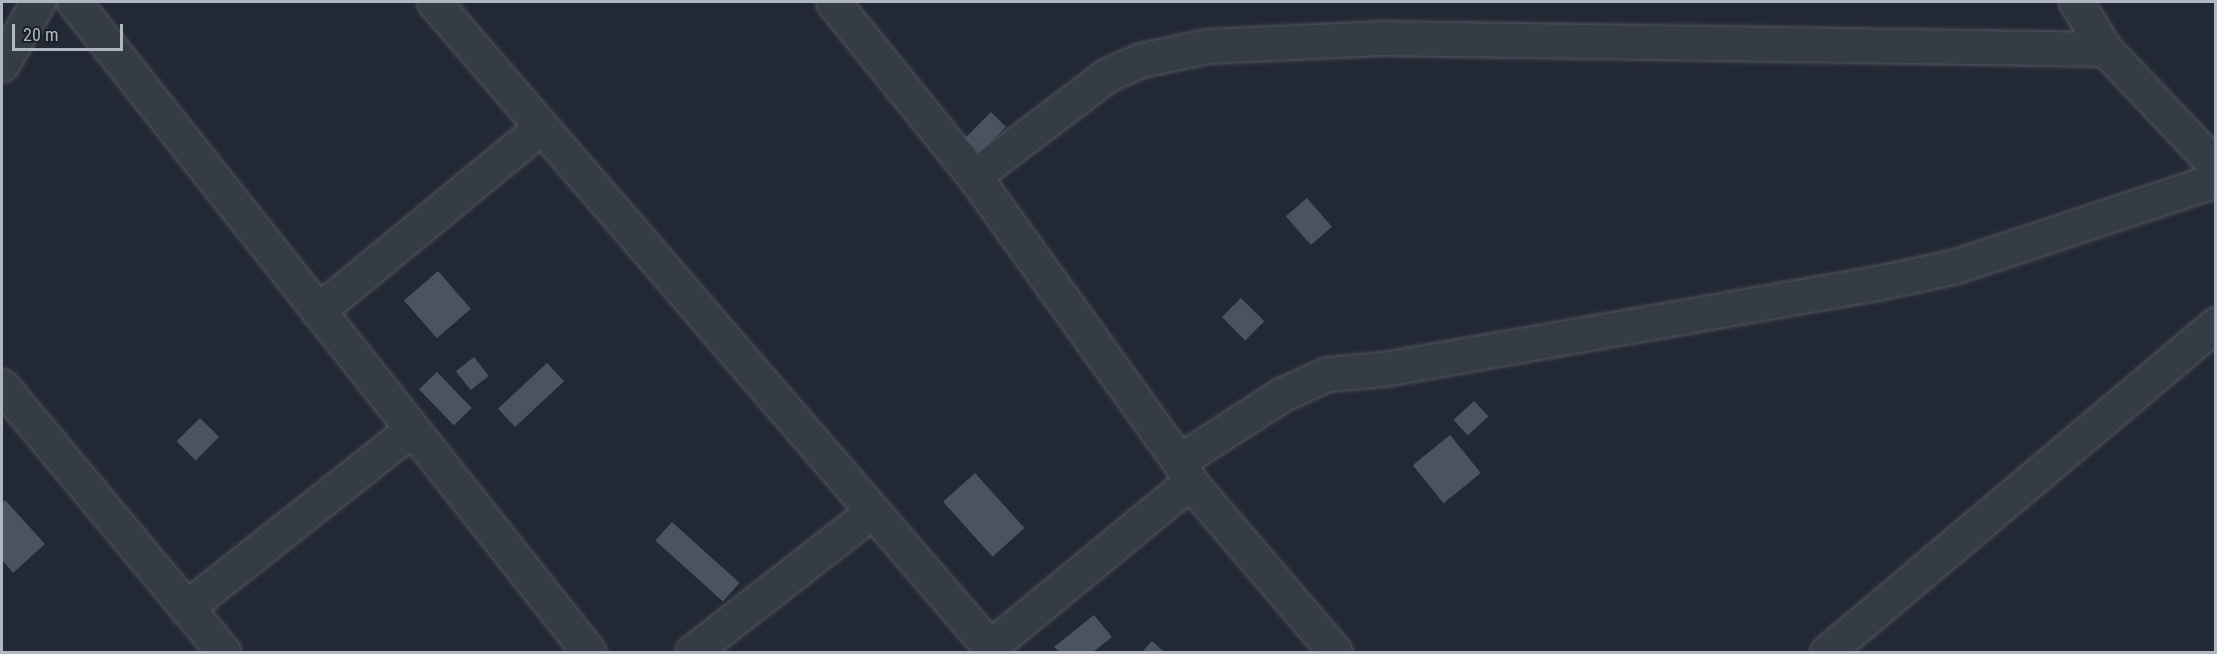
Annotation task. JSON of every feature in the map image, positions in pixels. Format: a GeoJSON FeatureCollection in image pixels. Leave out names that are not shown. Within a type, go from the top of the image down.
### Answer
{"type":"FeatureCollection","features":[{"type":"Feature","properties":{"kind":"street"},"geometry":{"type":"LineString","coordinates":[[2,64],[38,2]]}},
{"type":"Feature","properties":{"kind":"street"},"geometry":{"type":"LineString","coordinates":[[74,2],[589,652]]}},
{"type":"Feature","properties":{"kind":"street"},"geometry":{"type":"LineString","coordinates":[[434,2],[992,650],[1185,472],[1281,395],[1327,374],[1396,367],[1956,266],[2216,180]]}},
{"type":"Feature","properties":{"kind":"street"},"geometry":{"type":"LineString","coordinates":[[833,2],[974,176],[1185,472],[1335,652]]}},
{"type":"Feature","properties":{"kind":"street"},"geometry":{"type":"LineString","coordinates":[[2076,2],[2105,49],[2216,166]]}},
{"type":"Feature","properties":{"kind":"street"},"geometry":{"type":"LineString","coordinates":[[974,176],[1107,75],[1141,60],[1207,46],[1382,38],[2105,49]]}},
{"type":"Feature","properties":{"kind":"street"},"geometry":{"type":"LineString","coordinates":[[318,311],[541,127]]}},
{"type":"Feature","properties":{"kind":"street"},"geometry":{"type":"LineString","coordinates":[[1827,652],[2216,324]]}},
{"type":"Feature","properties":{"kind":"street"},"geometry":{"type":"LineString","coordinates":[[2,386],[224,652]]}},
{"type":"Feature","properties":{"kind":"street"},"geometry":{"type":"LineString","coordinates":[[186,608],[412,429]]}},
{"type":"Feature","properties":{"kind":"street"},"geometry":{"type":"LineString","coordinates":[[692,652],[873,511]]}},
{"type":"Feature","properties":{"kind":"building"},"geometry":{"type":"Polygon","coordinates":[[[991,112],[1006,127],[980,153],[965,138],[991,112]]]}},
{"type":"Feature","properties":{"kind":"building"},"geometry":{"type":"Polygon","coordinates":[[[1307,198],[1332,227],[1311,245],[1286,216],[1307,198]]]}},
{"type":"Feature","properties":{"kind":"building"},"geometry":{"type":"Polygon","coordinates":[[[438,271],[471,309],[437,338],[404,301],[438,271]]]}},
{"type":"Feature","properties":{"kind":"building"},"geometry":{"type":"Polygon","coordinates":[[[1241,298],[1264,321],[1245,340],[1222,317],[1241,298]]]}},
{"type":"Feature","properties":{"kind":"building"},"geometry":{"type":"Polygon","coordinates":[[[474,357],[489,376],[471,390],[456,371],[474,357]]]}},
{"type":"Feature","properties":{"kind":"building"},"geometry":{"type":"Polygon","coordinates":[[[547,363],[564,381],[515,427],[498,409],[547,363]]]}},
{"type":"Feature","properties":{"kind":"building"},"geometry":{"type":"Polygon","coordinates":[[[437,372],[472,408],[454,425],[419,389],[437,372]]]}},
{"type":"Feature","properties":{"kind":"building"},"geometry":{"type":"Polygon","coordinates":[[[1474,401],[1488,416],[1468,435],[1454,420],[1474,401]]]}},
{"type":"Feature","properties":{"kind":"building"},"geometry":{"type":"Polygon","coordinates":[[[200,418],[219,437],[196,460],[177,441],[200,418]]]}},
{"type":"Feature","properties":{"kind":"building"},"geometry":{"type":"Polygon","coordinates":[[[1450,435],[1481,473],[1444,503],[1413,465],[1450,435]]]}},
{"type":"Feature","properties":{"kind":"building"},"geometry":{"type":"Polygon","coordinates":[[[975,473],[1025,528],[993,557],[943,502],[975,473]]]}},
{"type":"Feature","properties":{"kind":"building"},"geometry":{"type":"Polygon","coordinates":[[[5,500],[45,544],[13,573],[2,560],[2,503],[5,500]]]}},
{"type":"Feature","properties":{"kind":"building"},"geometry":{"type":"Polygon","coordinates":[[[672,522],[740,583],[723,601],[655,541],[672,522]]]}},
{"type":"Feature","properties":{"kind":"building"},"geometry":{"type":"Polygon","coordinates":[[[1094,615],[1112,637],[1093,652],[1059,652],[1054,647],[1094,615]]]}},
{"type":"Feature","properties":{"kind":"building"},"geometry":{"type":"Polygon","coordinates":[[[1152,641],[1164,652],[1142,652],[1152,641]]]}}]}
